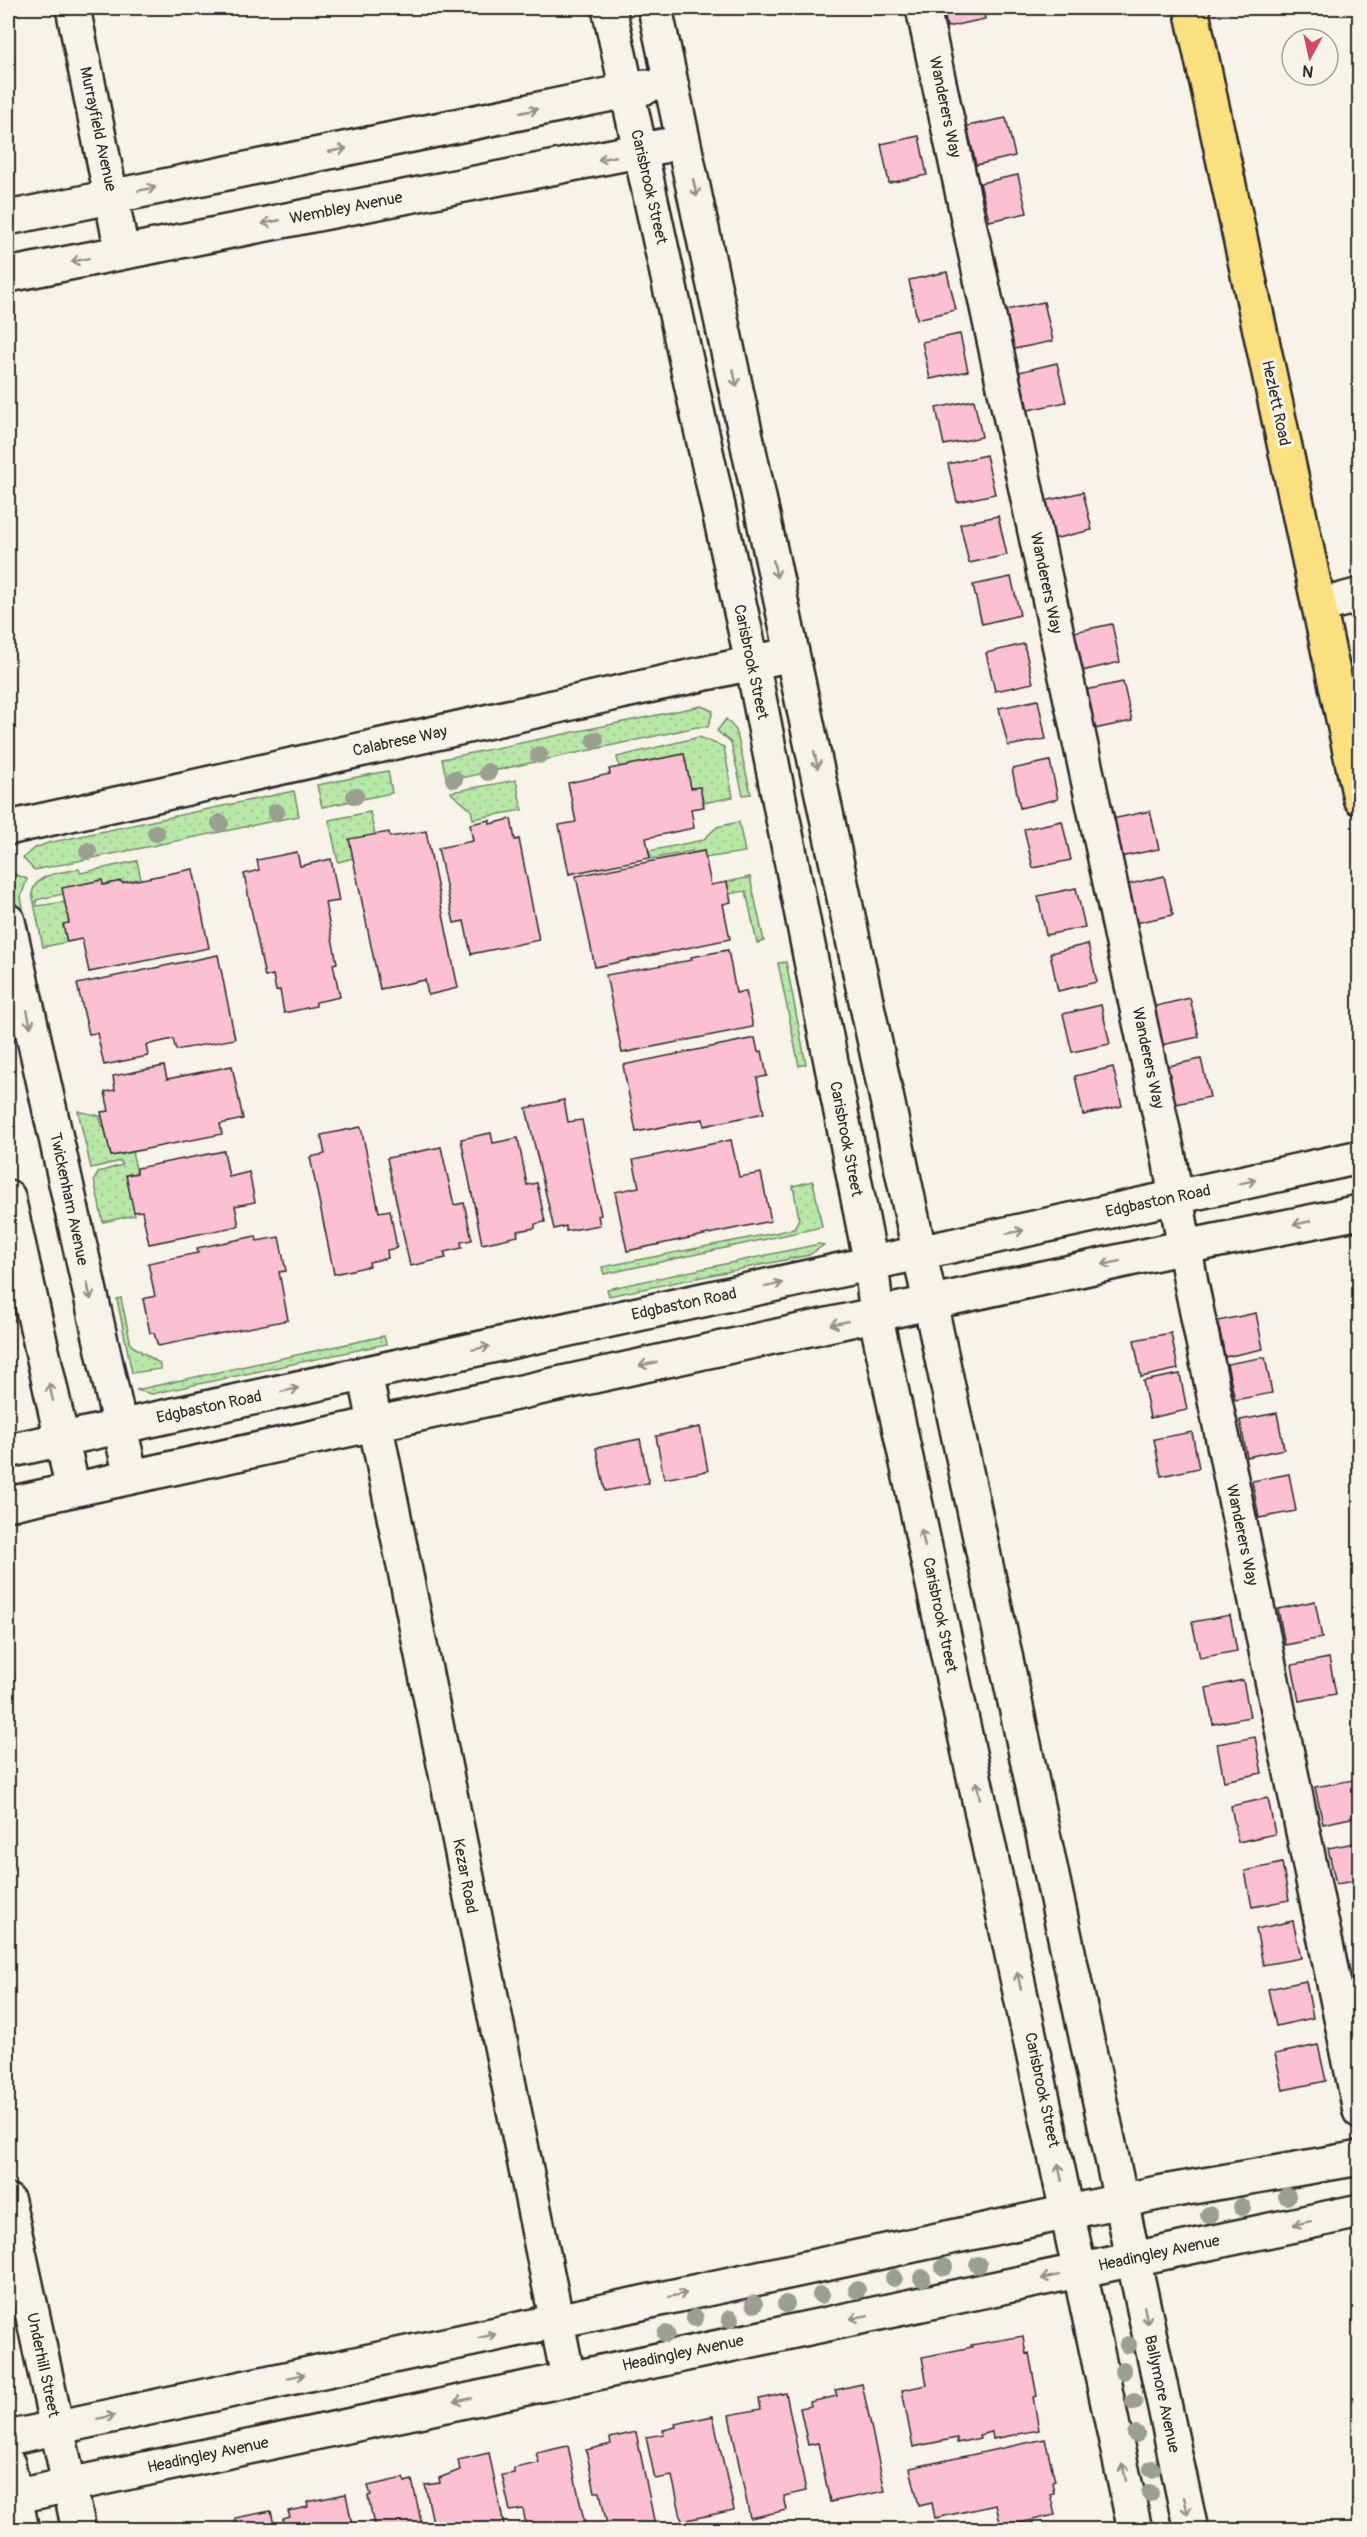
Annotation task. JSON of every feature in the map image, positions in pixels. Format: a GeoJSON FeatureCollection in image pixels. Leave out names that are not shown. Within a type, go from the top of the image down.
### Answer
{"type":"FeatureCollection","features":[{"type":"Feature","properties":{"kind":"main road","name":"Hezlett Road"},"geometry":{"type":"LineString","coordinates":[[1191,8],[1359,798]]}},
{"type":"Feature","properties":{"kind":"street","name":"Murrayfield Avenue"},"geometry":{"type":"LineString","coordinates":[[73,8],[122,251]]}},
{"type":"Feature","properties":{"kind":"street","name":"Carisbrook Street"},"geometry":{"type":"LineString","coordinates":[[609,8],[752,662],[871,1264],[876,1316],[1082,2270]]}},
{"type":"Feature","properties":{"kind":"street"},"geometry":{"type":"LineString","coordinates":[[655,8],[1134,2258]]}},
{"type":"Feature","properties":{"kind":"street","name":"Wanderers Way"},"geometry":{"type":"LineString","coordinates":[[923,8],[1167,1146],[1175,1198],[1359,2111]]}},
{"type":"Feature","properties":{"kind":"street"},"geometry":{"type":"LineString","coordinates":[[8,218],[670,82]]}},
{"type":"Feature","properties":{"kind":"street","name":"Wembley Avenue"},"geometry":{"type":"LineString","coordinates":[[8,275],[685,142]]}},
{"type":"Feature","properties":{"kind":"street"},"geometry":{"type":"LineString","coordinates":[[1320,606],[1359,595]]}},
{"type":"Feature","properties":{"kind":"street","name":"Calabrese Way"},"geometry":{"type":"LineString","coordinates":[[8,828],[793,653]]}},
{"type":"Feature","properties":{"kind":"street","name":"Twickenham Avenue"},"geometry":{"type":"LineString","coordinates":[[8,921],[131,1477]]}},
{"type":"Feature","properties":{"kind":"street","name":"Edgbaston Road"},"geometry":{"type":"LineString","coordinates":[[8,1451],[1359,1157]]}},
{"type":"Feature","properties":{"kind":"street"},"geometry":{"type":"LineString","coordinates":[[8,1197],[73,1490]]}},
{"type":"Feature","properties":{"kind":"street"},"geometry":{"type":"LineString","coordinates":[[8,1504],[1185,1247],[1359,1212]]}},
{"type":"Feature","properties":{"kind":"street","name":"Kezar Road"},"geometry":{"type":"LineString","coordinates":[[365,1373],[568,2377]]}},
{"type":"Feature","properties":{"kind":"street"},"geometry":{"type":"LineString","coordinates":[[8,2438],[1158,2193],[1359,2158]]}},
{"type":"Feature","properties":{"kind":"street","name":"Underhill Street"},"geometry":{"type":"LineString","coordinates":[[8,2201],[79,2529]]}},
{"type":"Feature","properties":{"kind":"street","name":"Headingley Avenue"},"geometry":{"type":"LineString","coordinates":[[11,2497],[1359,2211]]}},
{"type":"Feature","properties":{"kind":"street","name":"Ballymore Avenue"},"geometry":{"type":"LineString","coordinates":[[1134,2258],[1191,2529]]}},
{"type":"Feature","properties":{"kind":"street"},"geometry":{"type":"LineString","coordinates":[[1082,2270],[1136,2529]]}},
{"type":"Feature","properties":{"kind":"street"},"geometry":{"type":"LineString","coordinates":[[8,2464],[11,2497],[22,2529]]}},
{"type":"Feature","properties":{"kind":"green space"},"geometry":{"type":"Polygon","coordinates":[[[701,706],[713,711],[708,727],[697,727],[447,781],[442,759],[701,706]]]}},
{"type":"Feature","properties":{"kind":"green space"},"geometry":{"type":"Polygon","coordinates":[[[726,719],[736,730],[751,794],[743,795],[731,743],[717,731],[726,719]]]}},
{"type":"Feature","properties":{"kind":"green space"},"geometry":{"type":"Polygon","coordinates":[[[699,737],[724,747],[733,797],[703,803],[700,787],[691,788],[684,754],[619,767],[617,757],[699,737]]]}},
{"type":"Feature","properties":{"kind":"green space"},"geometry":{"type":"Polygon","coordinates":[[[388,771],[392,793],[322,807],[317,785],[388,771]]]}},
{"type":"Feature","properties":{"kind":"green space"},"geometry":{"type":"Polygon","coordinates":[[[516,780],[522,810],[473,819],[471,810],[451,792],[516,780]]]}},
{"type":"Feature","properties":{"kind":"green space"},"geometry":{"type":"Polygon","coordinates":[[[294,791],[299,816],[34,870],[23,858],[33,849],[48,843],[294,791]]]}},
{"type":"Feature","properties":{"kind":"green space"},"geometry":{"type":"Polygon","coordinates":[[[370,812],[375,835],[353,858],[338,862],[329,820],[370,812]]]}},
{"type":"Feature","properties":{"kind":"green space"},"geometry":{"type":"Polygon","coordinates":[[[739,822],[745,852],[705,858],[703,851],[693,853],[692,851],[651,859],[649,851],[703,840],[717,827],[739,822]]]}},
{"type":"Feature","properties":{"kind":"green space"},"geometry":{"type":"Polygon","coordinates":[[[137,861],[141,879],[122,883],[120,881],[36,900],[37,906],[65,902],[69,923],[63,925],[67,942],[43,947],[32,893],[39,881],[58,873],[79,869],[81,873],[137,861]]]}},
{"type":"Feature","properties":{"kind":"green space"},"geometry":{"type":"Polygon","coordinates":[[[14,874],[27,879],[21,897],[32,955],[26,956],[14,899],[14,874]]]}},
{"type":"Feature","properties":{"kind":"green space"},"geometry":{"type":"Polygon","coordinates":[[[750,877],[764,941],[757,943],[746,891],[729,894],[727,882],[750,877]]]}},
{"type":"Feature","properties":{"kind":"green space"},"geometry":{"type":"Polygon","coordinates":[[[786,962],[806,1064],[799,1066],[778,963],[786,962]]]}},
{"type":"Feature","properties":{"kind":"green space"},"geometry":{"type":"Polygon","coordinates":[[[78,1111],[100,1116],[111,1156],[132,1152],[137,1173],[126,1175],[135,1215],[103,1222],[94,1180],[99,1172],[122,1165],[121,1161],[91,1168],[78,1111]]]}},
{"type":"Feature","properties":{"kind":"green space"},"geometry":{"type":"Polygon","coordinates":[[[813,1181],[822,1227],[604,1274],[602,1267],[794,1229],[799,1218],[793,1186],[813,1181]]]}},
{"type":"Feature","properties":{"kind":"green space"},"geometry":{"type":"Polygon","coordinates":[[[819,1244],[824,1245],[809,1255],[609,1296],[607,1289],[819,1244]]]}},
{"type":"Feature","properties":{"kind":"green space"},"geometry":{"type":"Polygon","coordinates":[[[121,1298],[131,1345],[159,1363],[161,1369],[132,1373],[117,1299],[121,1298]]]}},
{"type":"Feature","properties":{"kind":"green space"},"geometry":{"type":"Polygon","coordinates":[[[384,1336],[386,1344],[152,1394],[136,1390],[384,1336]]]}},
{"type":"Feature","properties":{"kind":"building"},"geometry":{"type":"Polygon","coordinates":[[[943,8],[983,8],[985,19],[947,27],[943,8]]]}},
{"type":"Feature","properties":{"kind":"building"},"geometry":{"type":"Polygon","coordinates":[[[1006,118],[1015,156],[976,165],[967,126],[1006,118]]]}},
{"type":"Feature","properties":{"kind":"building"},"geometry":{"type":"Polygon","coordinates":[[[919,136],[927,175],[889,183],[881,144],[919,136]]]}},
{"type":"Feature","properties":{"kind":"building"},"geometry":{"type":"Polygon","coordinates":[[[1018,175],[1027,213],[989,221],[980,183],[1018,175]]]}},
{"type":"Feature","properties":{"kind":"building"},"geometry":{"type":"Polygon","coordinates":[[[947,272],[956,310],[917,319],[909,280],[947,272]]]}},
{"type":"Feature","properties":{"kind":"building"},"geometry":{"type":"Polygon","coordinates":[[[1044,302],[1053,341],[1014,349],[1006,310],[1044,302]]]}},
{"type":"Feature","properties":{"kind":"building"},"geometry":{"type":"Polygon","coordinates":[[[960,334],[968,371],[930,379],[922,342],[960,334]]]}},
{"type":"Feature","properties":{"kind":"building"},"geometry":{"type":"Polygon","coordinates":[[[1057,363],[1066,402],[1028,410],[1019,372],[1057,363]]]}},
{"type":"Feature","properties":{"kind":"building"},"geometry":{"type":"Polygon","coordinates":[[[974,400],[982,437],[944,445],[936,408],[974,400]]]}},
{"type":"Feature","properties":{"kind":"building"},"geometry":{"type":"Polygon","coordinates":[[[986,455],[995,494],[957,502],[948,464],[986,455]]]}},
{"type":"Feature","properties":{"kind":"building"},"geometry":{"type":"Polygon","coordinates":[[[1083,492],[1092,530],[1053,539],[1045,501],[1083,492]]]}},
{"type":"Feature","properties":{"kind":"building"},"geometry":{"type":"Polygon","coordinates":[[[998,516],[1007,555],[969,563],[960,524],[998,516]]]}},
{"type":"Feature","properties":{"kind":"building"},"geometry":{"type":"Polygon","coordinates":[[[1011,577],[1020,615],[982,624],[973,585],[1011,577]]]}},
{"type":"Feature","properties":{"kind":"building"},"geometry":{"type":"Polygon","coordinates":[[[1112,624],[1120,662],[1082,671],[1074,632],[1112,624]]]}},
{"type":"Feature","properties":{"kind":"building"},"geometry":{"type":"Polygon","coordinates":[[[1024,644],[1033,683],[995,691],[986,653],[1024,644]]]}},
{"type":"Feature","properties":{"kind":"building"},"geometry":{"type":"Polygon","coordinates":[[[1123,682],[1132,721],[1094,729],[1085,690],[1123,682]]]}},
{"type":"Feature","properties":{"kind":"building"},"geometry":{"type":"Polygon","coordinates":[[[1038,700],[1046,739],[1008,746],[999,708],[1038,700]]]}},
{"type":"Feature","properties":{"kind":"building"},"geometry":{"type":"Polygon","coordinates":[[[684,754],[691,788],[700,787],[704,807],[691,809],[694,828],[646,838],[650,858],[569,874],[559,825],[576,822],[568,783],[610,774],[609,769],[684,754]]]}},
{"type":"Feature","properties":{"kind":"building"},"geometry":{"type":"Polygon","coordinates":[[[1050,761],[1058,799],[1020,808],[1012,769],[1050,761]]]}},
{"type":"Feature","properties":{"kind":"building"},"geometry":{"type":"Polygon","coordinates":[[[1150,811],[1159,849],[1120,857],[1112,819],[1150,811]]]}},
{"type":"Feature","properties":{"kind":"building"},"geometry":{"type":"Polygon","coordinates":[[[511,819],[515,840],[519,839],[539,940],[471,954],[464,921],[454,923],[438,848],[473,841],[470,824],[490,820],[490,824],[511,819]]]}},
{"type":"Feature","properties":{"kind":"building"},"geometry":{"type":"Polygon","coordinates":[[[1062,821],[1071,860],[1033,868],[1024,829],[1062,821]]]}},
{"type":"Feature","properties":{"kind":"building"},"geometry":{"type":"Polygon","coordinates":[[[426,831],[458,988],[428,995],[425,980],[380,989],[349,839],[389,832],[390,837],[426,831]]]}},
{"type":"Feature","properties":{"kind":"building"},"geometry":{"type":"Polygon","coordinates":[[[704,851],[711,885],[727,882],[731,902],[723,904],[730,939],[595,967],[576,876],[704,851]]]}},
{"type":"Feature","properties":{"kind":"building"},"geometry":{"type":"Polygon","coordinates":[[[297,852],[300,866],[331,859],[339,901],[325,903],[337,963],[333,964],[340,997],[316,1002],[316,1006],[284,1013],[280,990],[276,991],[273,975],[265,977],[244,874],[259,870],[257,860],[297,852]]]}},
{"type":"Feature","properties":{"kind":"building"},"geometry":{"type":"Polygon","coordinates":[[[193,869],[209,948],[89,972],[82,939],[67,942],[63,924],[69,923],[62,888],[102,880],[103,885],[121,881],[122,883],[193,869]]]}},
{"type":"Feature","properties":{"kind":"building"},"geometry":{"type":"Polygon","coordinates":[[[1164,876],[1173,915],[1135,923],[1126,885],[1164,876]]]}},
{"type":"Feature","properties":{"kind":"building"},"geometry":{"type":"Polygon","coordinates":[[[1076,888],[1085,927],[1046,935],[1038,896],[1076,888]]]}},
{"type":"Feature","properties":{"kind":"building"},"geometry":{"type":"Polygon","coordinates":[[[1088,944],[1097,982],[1058,991],[1050,953],[1088,944]]]}},
{"type":"Feature","properties":{"kind":"building"},"geometry":{"type":"Polygon","coordinates":[[[728,950],[736,993],[746,991],[753,1027],[622,1053],[606,975],[692,960],[691,957],[728,950]]]}},
{"type":"Feature","properties":{"kind":"building"},"geometry":{"type":"Polygon","coordinates":[[[218,955],[235,1039],[176,1050],[173,1039],[146,1045],[148,1056],[104,1065],[97,1033],[89,1034],[77,984],[218,955]]]}},
{"type":"Feature","properties":{"kind":"building"},"geometry":{"type":"Polygon","coordinates":[[[1190,998],[1199,1037],[1161,1045],[1152,1007],[1190,998]]]}},
{"type":"Feature","properties":{"kind":"building"},"geometry":{"type":"Polygon","coordinates":[[[1101,1005],[1110,1044],[1072,1052],[1063,1014],[1101,1005]]]}},
{"type":"Feature","properties":{"kind":"building"},"geometry":{"type":"Polygon","coordinates":[[[755,1038],[758,1052],[762,1051],[767,1076],[757,1078],[764,1113],[704,1126],[703,1119],[636,1132],[623,1065],[755,1038]]]}},
{"type":"Feature","properties":{"kind":"building"},"geometry":{"type":"Polygon","coordinates":[[[1201,1059],[1210,1097],[1171,1105],[1163,1067],[1201,1059]]]}},
{"type":"Feature","properties":{"kind":"building"},"geometry":{"type":"Polygon","coordinates":[[[164,1066],[167,1079],[232,1066],[243,1119],[220,1124],[222,1134],[111,1156],[101,1112],[109,1111],[105,1092],[115,1090],[113,1076],[164,1066]]]}},
{"type":"Feature","properties":{"kind":"building"},"geometry":{"type":"Polygon","coordinates":[[[1113,1067],[1122,1106],[1083,1115],[1075,1076],[1113,1067]]]}},
{"type":"Feature","properties":{"kind":"building"},"geometry":{"type":"Polygon","coordinates":[[[564,1100],[568,1122],[582,1120],[601,1215],[598,1216],[600,1225],[566,1231],[566,1226],[554,1229],[526,1108],[564,1100]]]}},
{"type":"Feature","properties":{"kind":"building"},"geometry":{"type":"Polygon","coordinates":[[[361,1127],[379,1212],[390,1210],[397,1248],[387,1250],[388,1258],[369,1262],[370,1266],[334,1274],[310,1157],[325,1154],[321,1135],[361,1127]]]}},
{"type":"Feature","properties":{"kind":"building"},"geometry":{"type":"Polygon","coordinates":[[[491,1133],[493,1143],[518,1138],[527,1185],[537,1183],[545,1222],[535,1224],[535,1228],[517,1231],[518,1236],[482,1244],[461,1139],[491,1133]]]}},
{"type":"Feature","properties":{"kind":"building"},"geometry":{"type":"Polygon","coordinates":[[[731,1140],[739,1177],[761,1173],[771,1221],[627,1251],[615,1192],[639,1187],[633,1160],[731,1140]]]}},
{"type":"Feature","properties":{"kind":"building"},"geometry":{"type":"Polygon","coordinates":[[[441,1147],[454,1205],[464,1203],[472,1240],[461,1242],[462,1248],[444,1252],[446,1258],[410,1266],[387,1158],[441,1147]]]}},
{"type":"Feature","properties":{"kind":"building"},"geometry":{"type":"Polygon","coordinates":[[[224,1151],[229,1177],[249,1172],[255,1202],[235,1206],[239,1226],[149,1244],[142,1211],[134,1212],[126,1175],[137,1173],[137,1168],[224,1151]]]}},
{"type":"Feature","properties":{"kind":"building"},"geometry":{"type":"Polygon","coordinates":[[[256,1236],[257,1241],[279,1237],[286,1271],[279,1272],[288,1320],[158,1346],[154,1333],[150,1333],[143,1299],[155,1296],[148,1263],[198,1253],[197,1248],[256,1236]]]}},
{"type":"Feature","properties":{"kind":"building"},"geometry":{"type":"Polygon","coordinates":[[[1256,1313],[1263,1349],[1225,1357],[1218,1321],[1256,1313]]]}},
{"type":"Feature","properties":{"kind":"building"},"geometry":{"type":"Polygon","coordinates":[[[1171,1333],[1178,1369],[1141,1377],[1134,1340],[1171,1333]]]}},
{"type":"Feature","properties":{"kind":"building"},"geometry":{"type":"Polygon","coordinates":[[[1265,1357],[1272,1393],[1235,1400],[1227,1364],[1265,1357]]]}},
{"type":"Feature","properties":{"kind":"building"},"geometry":{"type":"Polygon","coordinates":[[[1180,1374],[1187,1410],[1150,1418],[1143,1381],[1180,1374]]]}},
{"type":"Feature","properties":{"kind":"building"},"geometry":{"type":"Polygon","coordinates":[[[1277,1413],[1284,1449],[1247,1457],[1240,1420],[1277,1413]]]}},
{"type":"Feature","properties":{"kind":"building"},"geometry":{"type":"Polygon","coordinates":[[[700,1427],[708,1471],[664,1479],[656,1436],[700,1427]]]}},
{"type":"Feature","properties":{"kind":"building"},"geometry":{"type":"Polygon","coordinates":[[[1192,1432],[1199,1468],[1161,1476],[1154,1439],[1192,1432]]]}},
{"type":"Feature","properties":{"kind":"building"},"geometry":{"type":"Polygon","coordinates":[[[640,1439],[649,1483],[605,1491],[596,1448],[640,1439]]]}},
{"type":"Feature","properties":{"kind":"building"},"geometry":{"type":"Polygon","coordinates":[[[1289,1474],[1296,1511],[1259,1518],[1252,1481],[1289,1474]]]}},
{"type":"Feature","properties":{"kind":"building"},"geometry":{"type":"Polygon","coordinates":[[[1315,1601],[1322,1638],[1285,1645],[1278,1609],[1315,1601]]]}},
{"type":"Feature","properties":{"kind":"building"},"geometry":{"type":"Polygon","coordinates":[[[1230,1615],[1237,1651],[1200,1658],[1192,1622],[1230,1615]]]}},
{"type":"Feature","properties":{"kind":"building"},"geometry":{"type":"Polygon","coordinates":[[[1329,1658],[1336,1694],[1299,1701],[1292,1665],[1329,1658]]]}},
{"type":"Feature","properties":{"kind":"building"},"geometry":{"type":"Polygon","coordinates":[[[1243,1680],[1250,1717],[1213,1724],[1206,1688],[1243,1680]]]}},
{"type":"Feature","properties":{"kind":"building"},"geometry":{"type":"Polygon","coordinates":[[[1255,1737],[1262,1773],[1224,1781],[1217,1744],[1255,1737]]]}},
{"type":"Feature","properties":{"kind":"building"},"geometry":{"type":"Polygon","coordinates":[[[1353,1780],[1360,1816],[1323,1824],[1315,1787],[1353,1780]]]}},
{"type":"Feature","properties":{"kind":"building"},"geometry":{"type":"Polygon","coordinates":[[[1268,1798],[1275,1834],[1238,1842],[1231,1806],[1268,1798]]]}},
{"type":"Feature","properties":{"kind":"building"},"geometry":{"type":"Polygon","coordinates":[[[1360,1842],[1360,1880],[1336,1884],[1328,1848],[1360,1842]]]}},
{"type":"Feature","properties":{"kind":"building"},"geometry":{"type":"Polygon","coordinates":[[[1282,1863],[1289,1900],[1252,1907],[1245,1871],[1282,1863]]]}},
{"type":"Feature","properties":{"kind":"building"},"geometry":{"type":"Polygon","coordinates":[[[1293,1921],[1301,1958],[1263,1965],[1256,1929],[1293,1921]]]}},
{"type":"Feature","properties":{"kind":"building"},"geometry":{"type":"Polygon","coordinates":[[[1360,1969],[1360,1997],[1354,1970],[1360,1969]]]}},
{"type":"Feature","properties":{"kind":"building"},"geometry":{"type":"Polygon","coordinates":[[[1306,1981],[1313,2018],[1276,2026],[1268,1989],[1306,1981]]]}},
{"type":"Feature","properties":{"kind":"building"},"geometry":{"type":"Polygon","coordinates":[[[1318,2045],[1326,2081],[1283,2090],[1275,2054],[1318,2045]]]}},
{"type":"Feature","properties":{"kind":"building"},"geometry":{"type":"Polygon","coordinates":[[[1023,2336],[1026,2354],[1029,2353],[1037,2396],[1033,2397],[1039,2430],[993,2439],[992,2432],[979,2435],[980,2438],[957,2443],[957,2438],[913,2447],[902,2390],[927,2385],[922,2357],[1023,2336]]]}},
{"type":"Feature","properties":{"kind":"building"},"geometry":{"type":"Polygon","coordinates":[[[862,2384],[885,2491],[830,2502],[818,2443],[808,2445],[800,2408],[811,2406],[810,2402],[837,2396],[835,2390],[862,2384]]]}},
{"type":"Feature","properties":{"kind":"building"},"geometry":{"type":"Polygon","coordinates":[[[786,2393],[806,2491],[784,2496],[787,2510],[750,2518],[729,2415],[761,2409],[759,2399],[786,2393]]]}},
{"type":"Feature","properties":{"kind":"building"},"geometry":{"type":"Polygon","coordinates":[[[713,2416],[734,2510],[682,2521],[672,2476],[655,2479],[646,2437],[664,2434],[663,2430],[676,2427],[675,2424],[713,2416]]]}},
{"type":"Feature","properties":{"kind":"building"},"geometry":{"type":"Polygon","coordinates":[[[636,2432],[656,2530],[608,2530],[600,2492],[595,2492],[586,2450],[611,2444],[610,2438],[636,2432]]]}},
{"type":"Feature","properties":{"kind":"building"},"geometry":{"type":"Polygon","coordinates":[[[1045,2439],[1055,2481],[1052,2482],[1054,2493],[1050,2494],[1055,2515],[1001,2527],[996,2505],[935,2518],[932,2503],[919,2506],[910,2468],[1045,2439]]]}},
{"type":"Feature","properties":{"kind":"building"},"geometry":{"type":"Polygon","coordinates":[[[568,2446],[586,2530],[527,2530],[523,2509],[510,2511],[502,2475],[514,2473],[514,2468],[539,2463],[536,2453],[568,2446]]]}},
{"type":"Feature","properties":{"kind":"building"},"geometry":{"type":"Polygon","coordinates":[[[489,2453],[505,2530],[450,2530],[449,2524],[434,2527],[425,2485],[440,2483],[439,2478],[460,2470],[458,2460],[489,2453]]]}},
{"type":"Feature","properties":{"kind":"building"},"geometry":{"type":"Polygon","coordinates":[[[403,2478],[405,2482],[412,2480],[423,2530],[375,2530],[368,2486],[403,2478]]]}},
{"type":"Feature","properties":{"kind":"building"},"geometry":{"type":"Polygon","coordinates":[[[346,2494],[353,2530],[285,2530],[283,2519],[290,2517],[288,2511],[308,2507],[307,2502],[346,2494]]]}},
{"type":"Feature","properties":{"kind":"building"},"geometry":{"type":"Polygon","coordinates":[[[271,2511],[275,2530],[219,2530],[219,2528],[236,2524],[235,2518],[271,2511]]]}},
{"type":"Feature","properties":{"kind":"building"},"geometry":{"type":"Polygon","coordinates":[[[1063,2524],[1064,2530],[1037,2530],[1063,2524]]]}}]}
